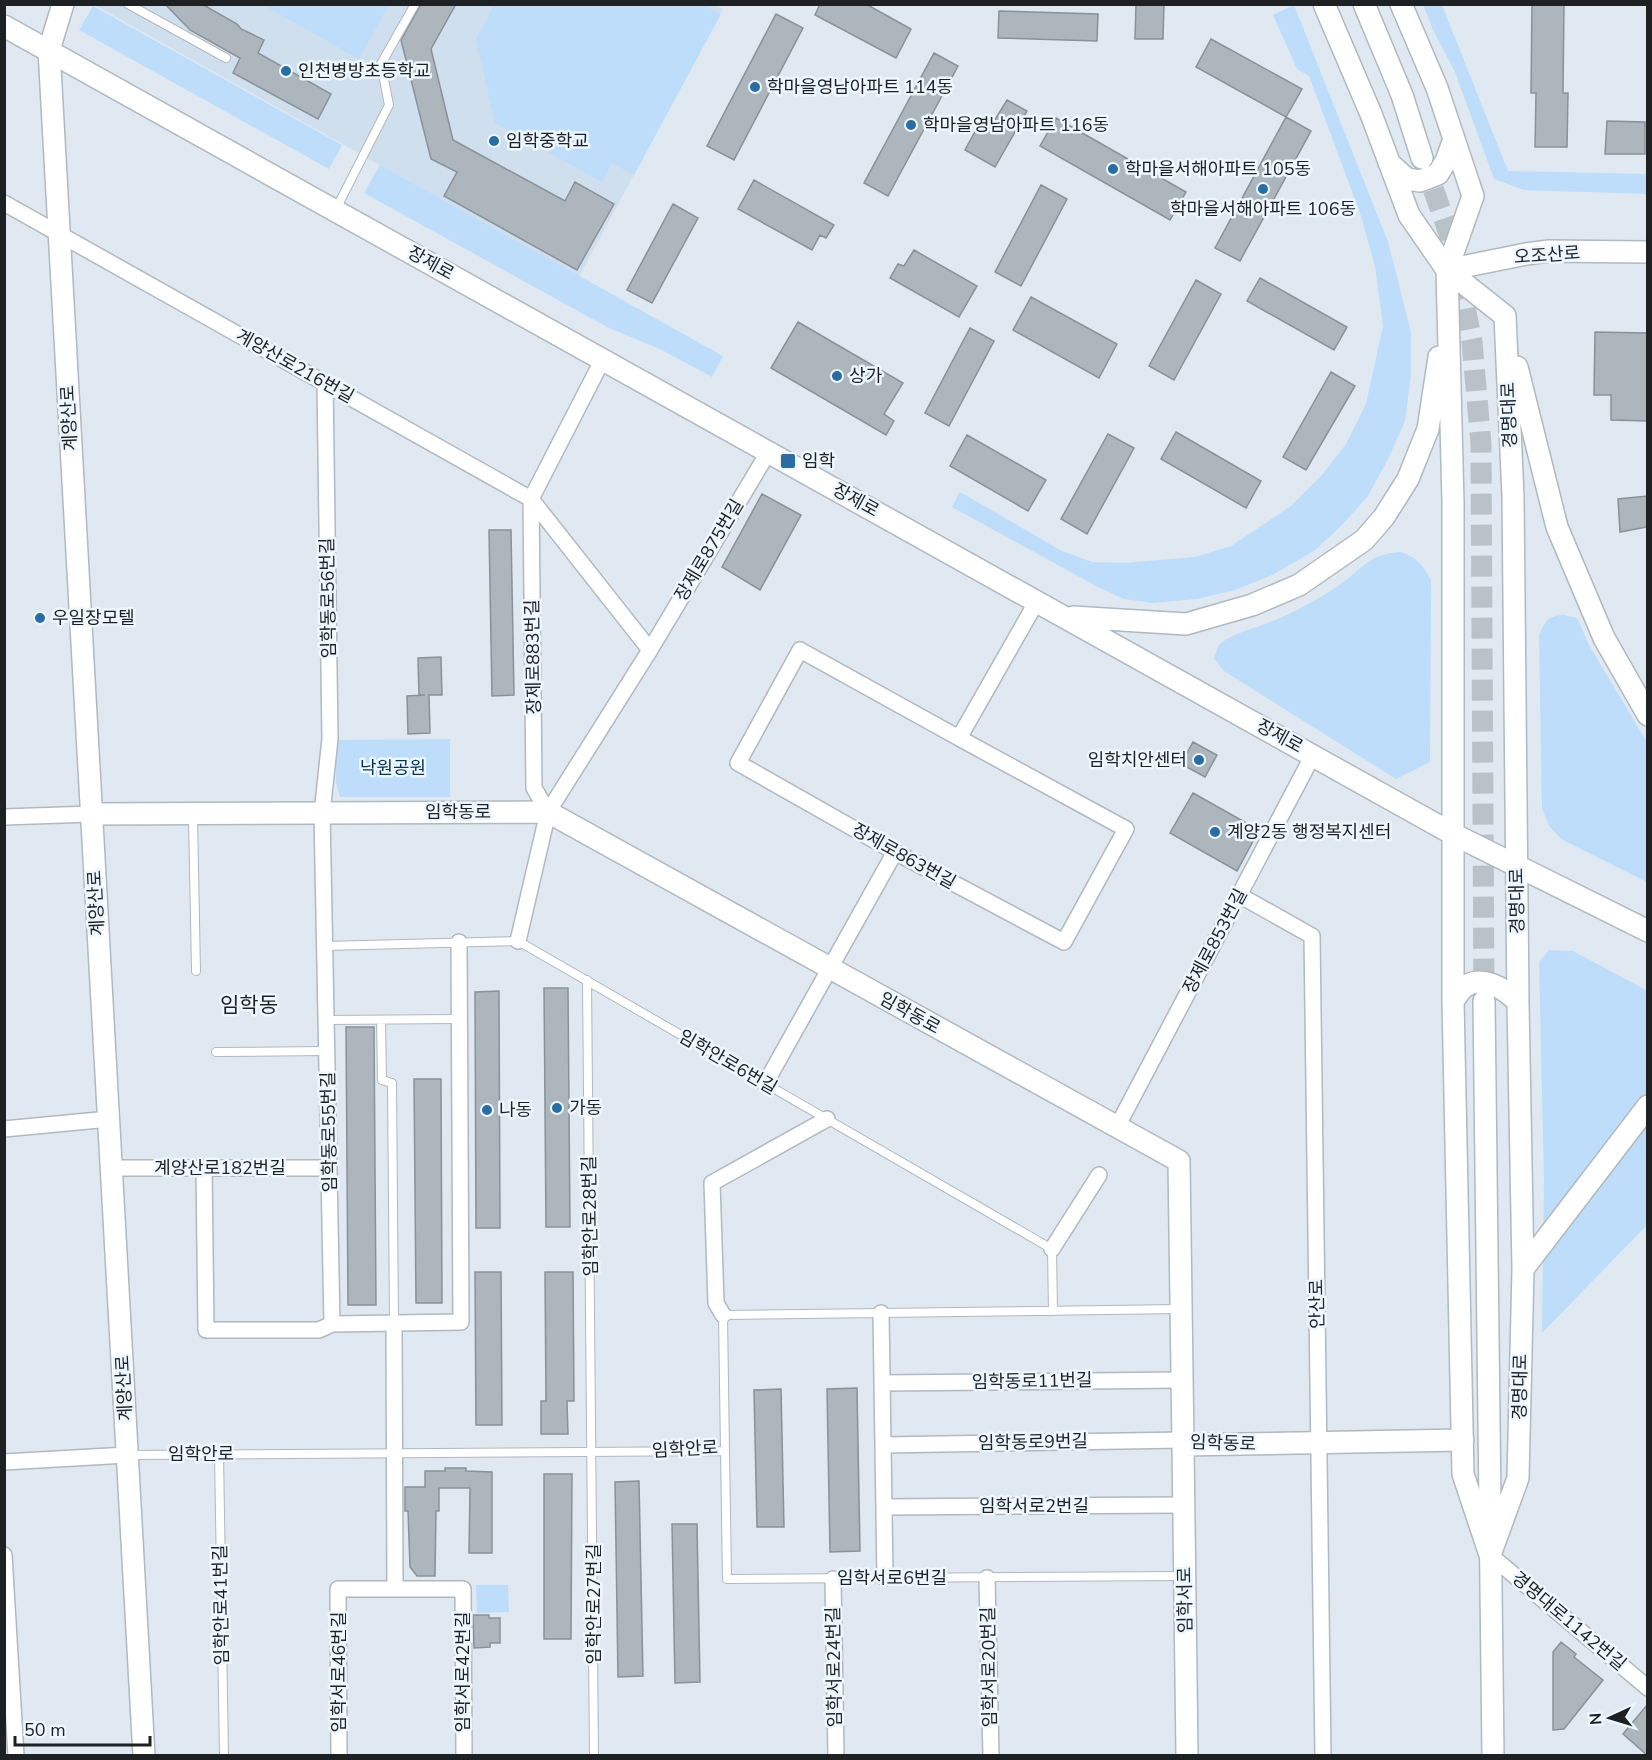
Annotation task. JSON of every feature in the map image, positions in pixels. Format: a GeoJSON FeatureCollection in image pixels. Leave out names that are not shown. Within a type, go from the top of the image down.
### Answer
{"type":"FeatureCollection","features":[{"type":"Feature","properties":{"kind":"street"},"geometry":{"type":"LineString","coordinates":[[49,50],[63,4]]}},
{"type":"Feature","properties":{"kind":"street"},"geometry":{"type":"LineString","coordinates":[[1324,4],[1371,114],[1409,215],[1447,270],[1505,316],[1557,528],[1604,638],[1647,716]]}},
{"type":"Feature","properties":{"kind":"street"},"geometry":{"type":"LineString","coordinates":[[1364,4],[1402,95],[1422,158]]}},
{"type":"Feature","properties":{"kind":"street","name":"경명대로"},"geometry":{"type":"LineString","coordinates":[[1401,4],[1437,88],[1473,196],[1447,270],[1453,502],[1453,1001],[1463,1474],[1490,1555]]}},
{"type":"Feature","properties":{"kind":"street","name":"장제로"},"geometry":{"type":"LineString","coordinates":[[4,26],[1453,834],[1647,931]]}},
{"type":"Feature","properties":{"kind":"street","name":"계양산로"},"geometry":{"type":"LineString","coordinates":[[49,50],[144,1755]]}},
{"type":"Feature","properties":{"kind":"street"},"geometry":{"type":"LineString","coordinates":[[1389,162],[1407,179],[1420,181],[1438,174],[1446,161],[1454,139]]}},
{"type":"Feature","properties":{"kind":"street","name":"계양산로216번길"},"geometry":{"type":"LineString","coordinates":[[4,203],[531,499]]}},
{"type":"Feature","properties":{"kind":"street","name":"오조산로"},"geometry":{"type":"LineString","coordinates":[[1447,270],[1549,251],[1647,252]]}},
{"type":"Feature","properties":{"kind":"street"},"geometry":{"type":"LineString","coordinates":[[1065,616],[1186,624],[1251,605],[1299,585],[1364,540],[1384,517],[1408,478],[1428,429],[1437,374],[1447,270]]}},
{"type":"Feature","properties":{"kind":"street","name":"경명대로"},"geometry":{"type":"LineString","coordinates":[[1490,1555],[1518,1478],[1523,1269],[1513,509],[1505,316]]}},
{"type":"Feature","properties":{"kind":"street","name":"장제로883번길"},"geometry":{"type":"LineString","coordinates":[[548,812],[534,788],[531,499],[603,359]]}},
{"type":"Feature","properties":{"kind":"street","name":"임학동로56번길"},"geometry":{"type":"LineString","coordinates":[[322,813],[330,739],[325,383]]}},
{"type":"Feature","properties":{"kind":"street","name":"장제로875번길"},"geometry":{"type":"LineString","coordinates":[[518,941],[548,812],[650,650],[768,451]]}},
{"type":"Feature","properties":{"kind":"street"},"geometry":{"type":"LineString","coordinates":[[531,499],[650,650]]}},
{"type":"Feature","properties":{"kind":"street"},"geometry":{"type":"LineString","coordinates":[[959,738],[1037,601]]}},
{"type":"Feature","properties":{"kind":"street","name":"장제로863번길"},"geometry":{"type":"LineString","coordinates":[[800,650],[959,738],[1126,829],[1064,942],[895,852],[738,763],[800,650]]}},
{"type":"Feature","properties":{"kind":"street","name":"장제로853번길"},"geometry":{"type":"LineString","coordinates":[[1117,1127],[1313,755]]}},
{"type":"Feature","properties":{"kind":"street","name":"임학동로"},"geometry":{"type":"LineString","coordinates":[[91,814],[548,812],[1179,1161],[1183,1443],[1462,1440]]}},
{"type":"Feature","properties":{"kind":"street","name":"임학동로55번길"},"geometry":{"type":"LineString","coordinates":[[322,813],[332,1324]]}},
{"type":"Feature","properties":{"kind":"street"},"geometry":{"type":"LineString","coordinates":[[4,817],[91,814]]}},
{"type":"Feature","properties":{"kind":"street"},"geometry":{"type":"LineString","coordinates":[[765,1084],[895,852]]}},
{"type":"Feature","properties":{"kind":"street","name":"안산로"},"geometry":{"type":"LineString","coordinates":[[1239,895],[1312,936],[1323,1755]]}},
{"type":"Feature","properties":{"kind":"street"},"geometry":{"type":"LineString","coordinates":[[204,1168],[206,1330],[319,1330],[332,1324],[461,1322],[459,942]]}},
{"type":"Feature","properties":{"kind":"street"},"geometry":{"type":"LineString","coordinates":[[1453,1001],[1463,987],[1477,983],[1493,984],[1511,995],[1518,1003]]}},
{"type":"Feature","properties":{"kind":"street","name":"경명대로"},"geometry":{"type":"LineString","coordinates":[[1484,1001],[1493,1755]]}},
{"type":"Feature","properties":{"kind":"street"},"geometry":{"type":"LineString","coordinates":[[1523,1269],[1647,1106]]}},
{"type":"Feature","properties":{"kind":"street"},"geometry":{"type":"LineString","coordinates":[[4,1129],[109,1119]]}},
{"type":"Feature","properties":{"kind":"street"},"geometry":{"type":"LineString","coordinates":[[723,1315],[716,1303],[712,1183],[828,1119]]}},
{"type":"Feature","properties":{"kind":"street","name":"계양산로182번길"},"geometry":{"type":"LineString","coordinates":[[111,1168],[329,1168]]}},
{"type":"Feature","properties":{"kind":"street"},"geometry":{"type":"LineString","coordinates":[[1052,1249],[1099,1175]]}},
{"type":"Feature","properties":{"kind":"street"},"geometry":{"type":"LineString","coordinates":[[881,1313],[885,1578]]}},
{"type":"Feature","properties":{"kind":"street"},"geometry":{"type":"LineString","coordinates":[[394,1322],[395,1589]]}},
{"type":"Feature","properties":{"kind":"street","name":"임학동로11번길"},"geometry":{"type":"LineString","coordinates":[[882,1383],[1182,1380]]}},
{"type":"Feature","properties":{"kind":"street","name":"임학동로9번길"},"geometry":{"type":"LineString","coordinates":[[883,1444],[1183,1443]]}},
{"type":"Feature","properties":{"kind":"street","name":"임학서로"},"geometry":{"type":"LineString","coordinates":[[1183,1443],[1187,1755]]}},
{"type":"Feature","properties":{"kind":"street"},"geometry":{"type":"LineString","coordinates":[[4,1461],[127,1455]]}},
{"type":"Feature","properties":{"kind":"street","name":"임학서로2번길"},"geometry":{"type":"LineString","coordinates":[[884,1507],[1184,1505]]}},
{"type":"Feature","properties":{"kind":"street","name":"경명대로1142번길"},"geometry":{"type":"LineString","coordinates":[[1490,1555],[1647,1688]]}},
{"type":"Feature","properties":{"kind":"street"},"geometry":{"type":"LineString","coordinates":[[4,1556],[10,1739],[16,1755]]}},
{"type":"Feature","properties":{"kind":"street","name":"임학서로20번길"},"geometry":{"type":"LineString","coordinates":[[987,1578],[991,1755]]}},
{"type":"Feature","properties":{"kind":"street","name":"임학서로24번길"},"geometry":{"type":"LineString","coordinates":[[833,1579],[836,1755]]}},
{"type":"Feature","properties":{"kind":"street","name":"임학서로46번길"},"geometry":{"type":"LineString","coordinates":[[339,1755],[338,1589],[395,1589]]}},
{"type":"Feature","properties":{"kind":"street","name":"임학서로42번길"},"geometry":{"type":"LineString","coordinates":[[395,1589],[463,1589],[464,1755]]}},
{"type":"Feature","properties":{"kind":"lane"},"geometry":{"type":"LineString","coordinates":[[128,4],[226,57]]}},
{"type":"Feature","properties":{"kind":"lane"},"geometry":{"type":"LineString","coordinates":[[336,210],[389,105],[381,64],[415,4]]}},
{"type":"Feature","properties":{"kind":"lane"},"geometry":{"type":"LineString","coordinates":[[193,813],[196,971]]}},
{"type":"Feature","properties":{"kind":"lane"},"geometry":{"type":"LineString","coordinates":[[325,946],[518,941]]}},
{"type":"Feature","properties":{"kind":"lane","name":"임학안로6번길"},"geometry":{"type":"LineString","coordinates":[[518,941],[1052,1249]]}},
{"type":"Feature","properties":{"kind":"lane","name":"임학안로28번길"},"geometry":{"type":"LineString","coordinates":[[587,980],[593,1452]]}},
{"type":"Feature","properties":{"kind":"lane"},"geometry":{"type":"LineString","coordinates":[[327,1020],[459,1019]]}},
{"type":"Feature","properties":{"kind":"lane"},"geometry":{"type":"LineString","coordinates":[[381,1020],[381,1080],[392,1083],[394,1322]]}},
{"type":"Feature","properties":{"kind":"lane"},"geometry":{"type":"LineString","coordinates":[[216,1052],[327,1051]]}},
{"type":"Feature","properties":{"kind":"lane"},"geometry":{"type":"LineString","coordinates":[[1052,1249],[1053,1311]]}},
{"type":"Feature","properties":{"kind":"lane"},"geometry":{"type":"LineString","coordinates":[[723,1315],[1181,1309]]}},
{"type":"Feature","properties":{"kind":"lane","name":"임학안로"},"geometry":{"type":"LineString","coordinates":[[127,1455],[725,1451],[723,1315]]}},
{"type":"Feature","properties":{"kind":"lane","name":"임학서로6번길"},"geometry":{"type":"LineString","coordinates":[[725,1451],[727,1579],[1185,1576]]}},
{"type":"Feature","properties":{"kind":"lane","name":"임학안로27번길"},"geometry":{"type":"LineString","coordinates":[[593,1452],[594,1755]]}},
{"type":"Feature","properties":{"kind":"lane","name":"임학안로41번길"},"geometry":{"type":"LineString","coordinates":[[219,1454],[224,1755]]}},
{"type":"Feature","properties":{"kind":"shaded area","name":"임학중학교"},"geometry":{"type":"Polygon","coordinates":[[[93,4],[714,4],[723,9],[579,277],[93,4]]]}},
{"type":"Feature","properties":{"kind":"green space"},"geometry":{"type":"Polygon","coordinates":[[[263,5],[389,5],[359,59],[263,5]]]}},
{"type":"Feature","properties":{"kind":"green space"},"geometry":{"type":"Polygon","coordinates":[[[494,5],[703,5],[721,14],[634,175],[612,163],[602,182],[495,123],[476,39],[494,5]]]}},
{"type":"Feature","properties":{"kind":"green space"},"geometry":{"type":"Polygon","coordinates":[[[1294,5],[1388,242],[1411,332],[1411,375],[1405,421],[1368,496],[1314,551],[1272,575],[1235,590],[1197,599],[1153,603],[1124,599],[952,507],[960,492],[1062,551],[1092,562],[1124,563],[1195,557],[1231,546],[1291,506],[1322,475],[1346,444],[1366,404],[1383,326],[1375,266],[1360,213],[1309,76],[1297,69],[1273,15],[1294,5]]]}},
{"type":"Feature","properties":{"kind":"green space"},"geometry":{"type":"Polygon","coordinates":[[[1423,5],[1442,5],[1508,171],[1647,174],[1647,194],[1524,190],[1494,179],[1455,72],[1423,5]]]}},
{"type":"Feature","properties":{"kind":"green space"},"geometry":{"type":"Polygon","coordinates":[[[93,6],[342,145],[329,169],[79,30],[93,6]]]}},
{"type":"Feature","properties":{"kind":"green space"},"geometry":{"type":"Polygon","coordinates":[[[380,165],[723,356],[712,377],[662,350],[607,327],[364,193],[380,165]]]}},
{"type":"Feature","properties":{"kind":"green space"},"geometry":{"type":"Polygon","coordinates":[[[1401,552],[1419,562],[1431,580],[1430,762],[1396,779],[1224,671],[1214,658],[1219,645],[1227,639],[1309,604],[1338,586],[1373,559],[1401,552]]]}},
{"type":"Feature","properties":{"kind":"green space"},"geometry":{"type":"Polygon","coordinates":[[[1564,615],[1577,618],[1590,647],[1647,742],[1647,882],[1561,839],[1549,826],[1542,808],[1539,635],[1548,620],[1564,615]]]}},
{"type":"Feature","properties":{"kind":"green space","name":"낙원공원"},"geometry":{"type":"Polygon","coordinates":[[[450,739],[450,797],[340,797],[336,783],[336,740],[450,739]]]}},
{"type":"Feature","properties":{"kind":"green space"},"geometry":{"type":"Polygon","coordinates":[[[1549,950],[1573,951],[1648,991],[1647,1225],[1542,1333],[1544,1177],[1539,962],[1549,950]]]}},
{"type":"Feature","properties":{"kind":"green space"},"geometry":{"type":"Polygon","coordinates":[[[476,1585],[508,1585],[509,1612],[477,1613],[476,1585]]]}},
{"type":"Feature","properties":{"kind":"building"},"geometry":{"type":"Polygon","coordinates":[[[165,4],[202,4],[237,24],[241,29],[264,40],[258,53],[331,94],[318,119],[233,73],[240,58],[190,30],[165,4]]]}},
{"type":"Feature","properties":{"kind":"building"},"geometry":{"type":"Polygon","coordinates":[[[421,4],[456,4],[431,49],[453,140],[565,201],[575,182],[614,204],[577,270],[444,196],[457,172],[431,159],[401,40],[421,4]]]}},
{"type":"Feature","properties":{"kind":"building"},"geometry":{"type":"Polygon","coordinates":[[[820,4],[866,4],[911,29],[896,58],[815,15],[820,4]]]}},
{"type":"Feature","properties":{"kind":"building"},"geometry":{"type":"Polygon","coordinates":[[[1136,4],[1164,4],[1163,39],[1135,39],[1136,4]]]}},
{"type":"Feature","properties":{"kind":"building"},"geometry":{"type":"Polygon","coordinates":[[[1532,4],[1564,4],[1563,93],[1568,93],[1567,147],[1535,147],[1536,93],[1531,93],[1532,4]]]}},
{"type":"Feature","properties":{"kind":"building"},"geometry":{"type":"Polygon","coordinates":[[[999,11],[1098,14],[1097,41],[998,38],[999,11]]]}},
{"type":"Feature","properties":{"kind":"building","name":"학마을영남아파트 114동"},"geometry":{"type":"Polygon","coordinates":[[[776,14],[803,28],[734,160],[707,146],[776,14]]]}},
{"type":"Feature","properties":{"kind":"building"},"geometry":{"type":"Polygon","coordinates":[[[1211,39],[1302,89],[1286,117],[1196,67],[1211,39]]]}},
{"type":"Feature","properties":{"kind":"building","name":"학마을영남아파트 116동"},"geometry":{"type":"Polygon","coordinates":[[[934,53],[958,66],[888,196],[864,183],[934,53]]]}},
{"type":"Feature","properties":{"kind":"building"},"geometry":{"type":"Polygon","coordinates":[[[1007,100],[1027,111],[995,167],[965,150],[983,117],[993,123],[1007,100]]]}},
{"type":"Feature","properties":{"kind":"building","name":"학마을서해아파트 106동"},"geometry":{"type":"Polygon","coordinates":[[[1286,117],[1311,131],[1240,261],[1215,248],[1286,117]]]}},
{"type":"Feature","properties":{"kind":"building","name":"학마을서해아파트 105동"},"geometry":{"type":"Polygon","coordinates":[[[1056,118],[1186,192],[1170,220],[1040,146],[1056,118]]]}},
{"type":"Feature","properties":{"kind":"building"},"geometry":{"type":"Polygon","coordinates":[[[1607,121],[1645,122],[1645,154],[1605,154],[1607,121]]]}},
{"type":"Feature","properties":{"kind":"building"},"geometry":{"type":"Polygon","coordinates":[[[754,180],[834,225],[826,238],[820,235],[812,250],[738,209],[754,180]]]}},
{"type":"Feature","properties":{"kind":"building"},"geometry":{"type":"Polygon","coordinates":[[[1041,185],[1067,199],[1021,286],[995,272],[1041,185]]]}},
{"type":"Feature","properties":{"kind":"building"},"geometry":{"type":"Polygon","coordinates":[[[673,204],[698,218],[652,303],[627,290],[673,204]]]}},
{"type":"Feature","properties":{"kind":"building"},"geometry":{"type":"Polygon","coordinates":[[[914,250],[977,286],[959,317],[890,278],[898,264],[904,266],[914,250]]]}},
{"type":"Feature","properties":{"kind":"building"},"geometry":{"type":"Polygon","coordinates":[[[1260,278],[1347,327],[1334,350],[1247,301],[1260,278]]]}},
{"type":"Feature","properties":{"kind":"building"},"geometry":{"type":"Polygon","coordinates":[[[1196,280],[1221,294],[1174,380],[1149,366],[1196,280]]]}},
{"type":"Feature","properties":{"kind":"building"},"geometry":{"type":"Polygon","coordinates":[[[1031,297],[1117,344],[1099,378],[1013,330],[1031,297]]]}},
{"type":"Feature","properties":{"kind":"building","name":"상가"},"geometry":{"type":"Polygon","coordinates":[[[798,322],[903,383],[884,414],[894,421],[886,435],[771,368],[798,322]]]}},
{"type":"Feature","properties":{"kind":"building"},"geometry":{"type":"Polygon","coordinates":[[[970,328],[994,341],[949,426],[925,413],[970,328]]]}},
{"type":"Feature","properties":{"kind":"building"},"geometry":{"type":"Polygon","coordinates":[[[1595,332],[1647,333],[1647,421],[1611,420],[1611,395],[1594,395],[1595,332]]]}},
{"type":"Feature","properties":{"kind":"building"},"geometry":{"type":"Polygon","coordinates":[[[1331,372],[1355,386],[1306,470],[1283,457],[1331,372]]]}},
{"type":"Feature","properties":{"kind":"building"},"geometry":{"type":"Polygon","coordinates":[[[1176,432],[1261,481],[1246,508],[1161,459],[1176,432]]]}},
{"type":"Feature","properties":{"kind":"building"},"geometry":{"type":"Polygon","coordinates":[[[1108,434],[1134,448],[1087,534],[1061,519],[1108,434]]]}},
{"type":"Feature","properties":{"kind":"building"},"geometry":{"type":"Polygon","coordinates":[[[967,435],[1046,480],[1028,511],[950,466],[967,435]]]}},
{"type":"Feature","properties":{"kind":"building"},"geometry":{"type":"Polygon","coordinates":[[[762,494],[801,515],[760,590],[722,567],[762,494]]]}},
{"type":"Feature","properties":{"kind":"building"},"geometry":{"type":"Polygon","coordinates":[[[1647,496],[1647,527],[1620,532],[1618,499],[1647,496]]]}},
{"type":"Feature","properties":{"kind":"building"},"geometry":{"type":"Polygon","coordinates":[[[489,530],[511,530],[514,695],[492,696],[489,530]]]}},
{"type":"Feature","properties":{"kind":"building"},"geometry":{"type":"Polygon","coordinates":[[[441,657],[442,695],[429,695],[430,733],[408,734],[407,696],[425,695],[419,695],[418,658],[441,657]]]}},
{"type":"Feature","properties":{"kind":"building","name":"임학치안센터"},"geometry":{"type":"Polygon","coordinates":[[[1193,742],[1217,755],[1205,777],[1181,764],[1193,742]]]}},
{"type":"Feature","properties":{"kind":"building","name":"계양2동 행정복지센터"},"geometry":{"type":"Polygon","coordinates":[[[1193,793],[1259,830],[1237,871],[1170,833],[1193,793]]]}},
{"type":"Feature","properties":{"kind":"building","name":"가동"},"geometry":{"type":"Polygon","coordinates":[[[544,988],[568,988],[570,1227],[546,1227],[544,988]]]}},
{"type":"Feature","properties":{"kind":"building","name":"나동"},"geometry":{"type":"Polygon","coordinates":[[[499,991],[500,1228],[476,1228],[475,992],[499,991]]]}},
{"type":"Feature","properties":{"kind":"building"},"geometry":{"type":"Polygon","coordinates":[[[346,1027],[374,1027],[376,1305],[348,1305],[346,1027]]]}},
{"type":"Feature","properties":{"kind":"building"},"geometry":{"type":"Polygon","coordinates":[[[414,1079],[441,1079],[442,1303],[416,1303],[414,1079]]]}},
{"type":"Feature","properties":{"kind":"building"},"geometry":{"type":"Polygon","coordinates":[[[475,1272],[501,1272],[502,1425],[476,1425],[475,1272]]]}},
{"type":"Feature","properties":{"kind":"building"},"geometry":{"type":"Polygon","coordinates":[[[545,1272],[573,1272],[574,1401],[567,1401],[568,1434],[541,1434],[541,1401],[546,1401],[545,1272]]]}},
{"type":"Feature","properties":{"kind":"building"},"geometry":{"type":"Polygon","coordinates":[[[857,1388],[860,1551],[830,1552],[827,1389],[857,1388]]]}},
{"type":"Feature","properties":{"kind":"building"},"geometry":{"type":"Polygon","coordinates":[[[781,1389],[784,1527],[757,1527],[754,1390],[781,1389]]]}},
{"type":"Feature","properties":{"kind":"building"},"geometry":{"type":"Polygon","coordinates":[[[445,1468],[492,1472],[492,1553],[469,1553],[470,1488],[439,1488],[439,1511],[436,1511],[435,1576],[417,1576],[410,1567],[405,1487],[425,1487],[425,1471],[445,1471],[445,1468]]]}},
{"type":"Feature","properties":{"kind":"building"},"geometry":{"type":"Polygon","coordinates":[[[544,1474],[572,1474],[571,1639],[544,1639],[544,1474]]]}},
{"type":"Feature","properties":{"kind":"building"},"geometry":{"type":"Polygon","coordinates":[[[639,1481],[643,1676],[618,1677],[615,1482],[639,1481]]]}},
{"type":"Feature","properties":{"kind":"building"},"geometry":{"type":"Polygon","coordinates":[[[672,1524],[697,1524],[700,1682],[675,1683],[672,1524]]]}},
{"type":"Feature","properties":{"kind":"building"},"geometry":{"type":"Polygon","coordinates":[[[473,1615],[500,1618],[500,1643],[490,1643],[490,1647],[474,1648],[473,1615]]]}},
{"type":"Feature","properties":{"kind":"building"},"geometry":{"type":"Polygon","coordinates":[[[1561,1642],[1576,1654],[1574,1657],[1603,1680],[1564,1729],[1553,1730],[1553,1652],[1561,1642]]]}},
{"type":"Feature","properties":{"kind":"building"},"geometry":{"type":"Polygon","coordinates":[[[1647,1705],[1647,1755],[1623,1734],[1647,1705]]]}},
{"type":"Feature","properties":{"kind":"tunnel"},"geometry":{"type":"LineString","coordinates":[[1423,160],[1452,242],[1472,342],[1481,444],[1484,1001]]}},
{"type":"Feature","properties":{"kind":"place","name":"인천병방초등학교"},"geometry":{"type":"Point","coordinates":[286,71]}},
{"type":"Feature","properties":{"kind":"place","name":"학마을영남아파트 114동"},"geometry":{"type":"Point","coordinates":[755,87]}},
{"type":"Feature","properties":{"kind":"place","name":"학마을영남아파트 116동"},"geometry":{"type":"Point","coordinates":[911,125]}},
{"type":"Feature","properties":{"kind":"place","name":"임학중학교"},"geometry":{"type":"Point","coordinates":[494,141]}},
{"type":"Feature","properties":{"kind":"place","name":"학마을서해아파트 105동"},"geometry":{"type":"Point","coordinates":[1113,169]}},
{"type":"Feature","properties":{"kind":"place","name":"학마을서해아파트 106동"},"geometry":{"type":"Point","coordinates":[1263,189]}},
{"type":"Feature","properties":{"kind":"place","name":"상가"},"geometry":{"type":"Point","coordinates":[837,376]}},
{"type":"Feature","properties":{"kind":"place","name":"임학"},"geometry":{"type":"Point","coordinates":[788,461]}},
{"type":"Feature","properties":{"kind":"place","name":"우일장모텔"},"geometry":{"type":"Point","coordinates":[40,618]}},
{"type":"Feature","properties":{"kind":"place","name":"임학치안센터"},"geometry":{"type":"Point","coordinates":[1199,760]}},
{"type":"Feature","properties":{"kind":"place","name":"계양2동 행정복지센터"},"geometry":{"type":"Point","coordinates":[1215,832]}},
{"type":"Feature","properties":{"kind":"place","name":"가동"},"geometry":{"type":"Point","coordinates":[557,1108]}},
{"type":"Feature","properties":{"kind":"place","name":"나동"},"geometry":{"type":"Point","coordinates":[487,1110]}},
{"type":"Feature","properties":{"kind":"district","name":"임학동"},"geometry":{"type":"Point","coordinates":[249,1005]}}]}
